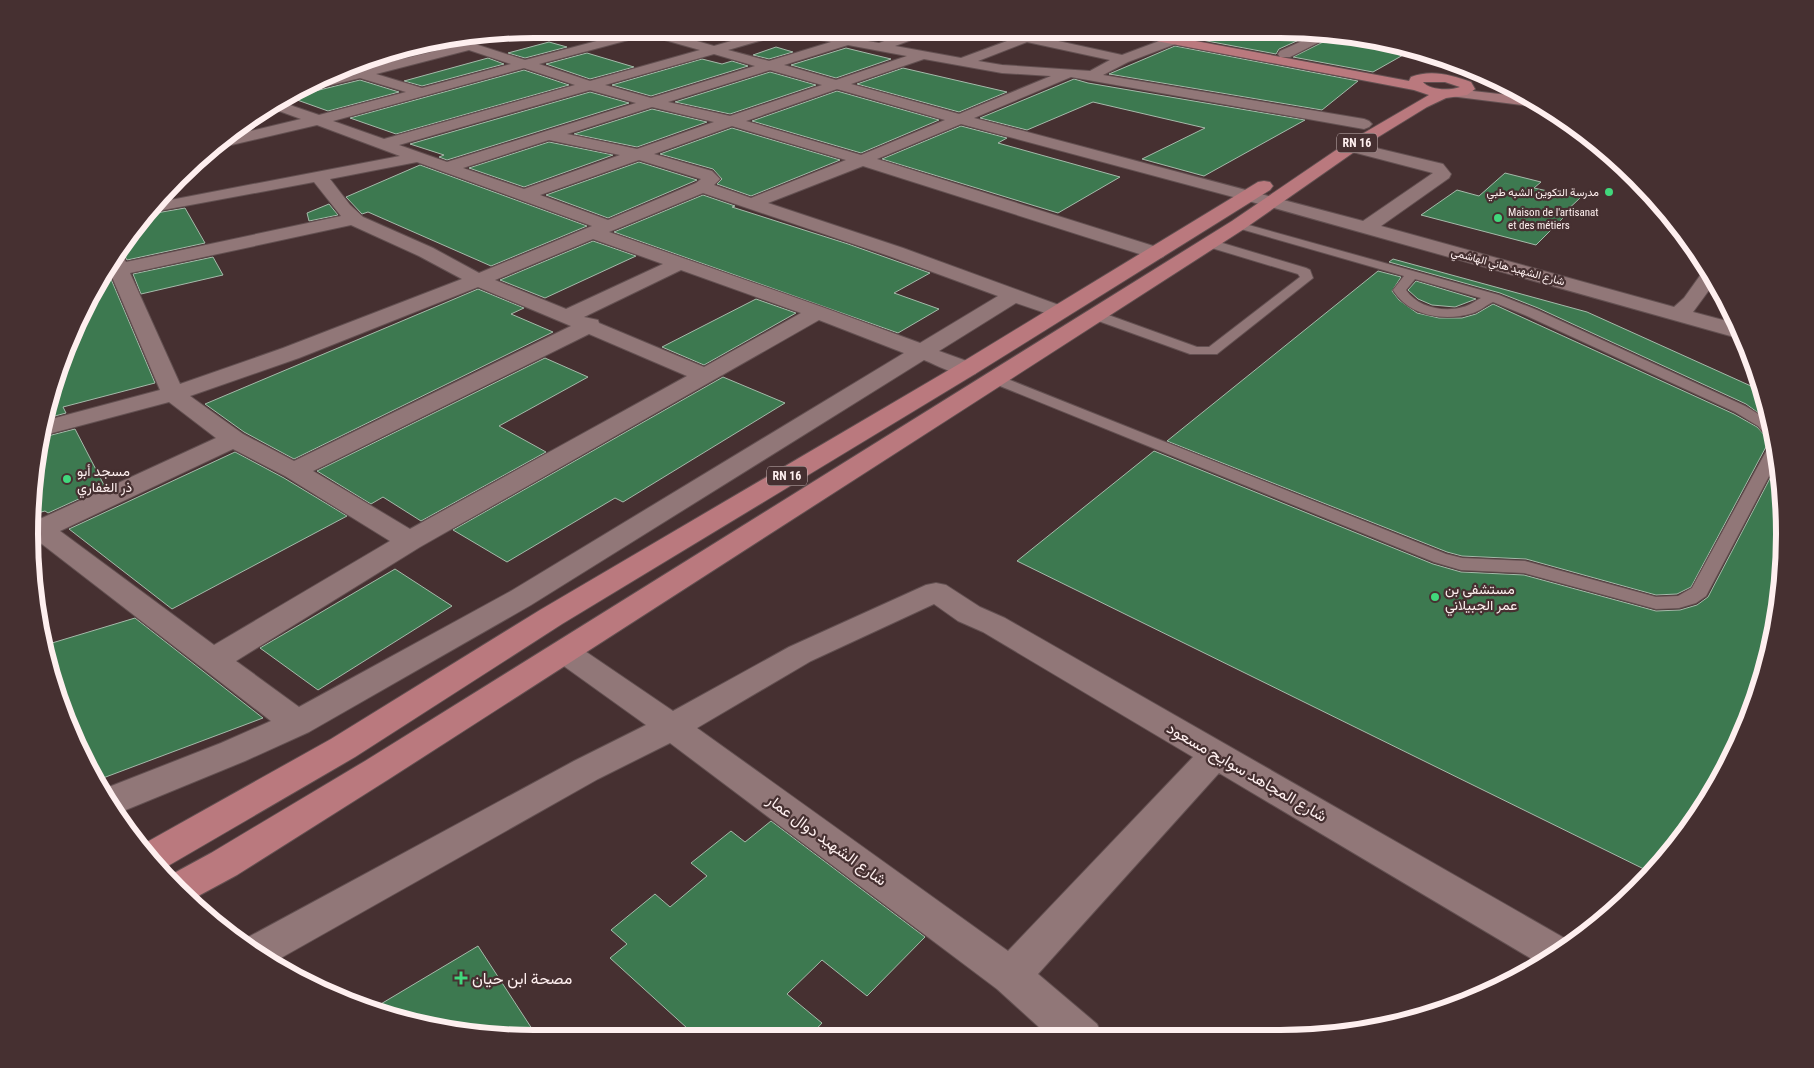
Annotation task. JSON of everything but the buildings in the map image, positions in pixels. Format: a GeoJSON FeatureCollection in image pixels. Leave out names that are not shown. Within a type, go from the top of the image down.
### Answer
{"type":"FeatureCollection","features":[{"type":"Feature","properties":{"kind":"main road"},"geometry":{"type":"LineString","coordinates":[[1163,38],[1363,76],[1441,86],[1501,89]]}},
{"type":"Feature","properties":{"kind":"main road"},"geometry":{"type":"LineString","coordinates":[[1198,38],[1520,100]]}},
{"type":"Feature","properties":{"kind":"main road","name":"RN 16"},"geometry":{"type":"LineString","coordinates":[[184,886],[224,864],[377,770],[1094,315],[1210,230],[1422,104],[1441,86],[1451,68]]}},
{"type":"Feature","properties":{"kind":"main road"},"geometry":{"type":"LineString","coordinates":[[1363,76],[1394,87],[1399,94]]}},
{"type":"Feature","properties":{"kind":"main road","name":"RN 16"},"geometry":{"type":"LineString","coordinates":[[155,854],[343,748],[606,584],[967,369],[1156,253],[1210,230],[1238,225],[1261,199],[1364,124],[1441,86],[1472,76]]}},
{"type":"Feature","properties":{"kind":"street"},"geometry":{"type":"LineString","coordinates":[[232,140],[319,120],[622,38]]}},
{"type":"Feature","properties":{"kind":"street","name":"شارع الشهيد هاني الهاشمي"},"geometry":{"type":"LineString","coordinates":[[673,38],[959,119],[1261,199],[1373,223],[1685,308],[1731,327]]}},
{"type":"Feature","properties":{"kind":"street"},"geometry":{"type":"LineString","coordinates":[[384,144],[753,38]]}},
{"type":"Feature","properties":{"kind":"street"},"geometry":{"type":"LineString","coordinates":[[831,38],[1002,69],[1092,75],[1123,59],[1174,40]]}},
{"type":"Feature","properties":{"kind":"street"},"geometry":{"type":"LineString","coordinates":[[880,47],[905,38]]}},
{"type":"Feature","properties":{"kind":"street"},"geometry":{"type":"LineString","coordinates":[[962,62],[1026,38],[1123,59]]}},
{"type":"Feature","properties":{"kind":"street"},"geometry":{"type":"LineString","coordinates":[[1285,54],[1316,39]]}},
{"type":"Feature","properties":{"kind":"street"},"geometry":{"type":"LineString","coordinates":[[448,167],[848,41]]}},
{"type":"Feature","properties":{"kind":"street"},"geometry":{"type":"LineString","coordinates":[[461,43],[588,85],[652,103],[731,121],[862,160],[1156,253]]}},
{"type":"Feature","properties":{"kind":"street"},"geometry":{"type":"LineString","coordinates":[[330,81],[470,46]]}},
{"type":"Feature","properties":{"kind":"street"},"geometry":{"type":"LineString","coordinates":[[525,195],[731,121],[924,55]]}},
{"type":"Feature","properties":{"kind":"street"},"geometry":{"type":"LineString","coordinates":[[353,72],[508,122]]}},
{"type":"Feature","properties":{"kind":"street"},"geometry":{"type":"LineString","coordinates":[[750,204],[862,160],[1070,73],[1364,124]]}},
{"type":"Feature","properties":{"kind":"street"},"geometry":{"type":"LineString","coordinates":[[281,107],[525,195],[679,264],[818,312],[967,369]]}},
{"type":"Feature","properties":{"kind":"street"},"geometry":{"type":"LineString","coordinates":[[49,427],[173,394],[291,353],[478,280],[702,187],[712,180],[706,175],[637,154],[548,136],[524,128]]}},
{"type":"Feature","properties":{"kind":"street"},"geometry":{"type":"LineString","coordinates":[[1351,147],[1437,168],[1443,174],[1373,223]]}},
{"type":"Feature","properties":{"kind":"street"},"geometry":{"type":"LineString","coordinates":[[160,208],[419,156]]}},
{"type":"Feature","properties":{"kind":"street"},"geometry":{"type":"LineString","coordinates":[[319,177],[353,218],[426,252],[478,280],[705,374]]}},
{"type":"Feature","properties":{"kind":"street"},"geometry":{"type":"LineString","coordinates":[[702,187],[825,227],[1060,312]]}},
{"type":"Feature","properties":{"kind":"street"},"geometry":{"type":"LineString","coordinates":[[117,265],[353,218]]}},
{"type":"Feature","properties":{"kind":"street"},"geometry":{"type":"LineString","coordinates":[[568,316],[679,264]]}},
{"type":"Feature","properties":{"kind":"street"},"geometry":{"type":"LineString","coordinates":[[114,270],[173,394],[234,439],[294,471],[410,541]]}},
{"type":"Feature","properties":{"kind":"street"},"geometry":{"type":"LineString","coordinates":[[1685,308],[1706,280]]}},
{"type":"Feature","properties":{"kind":"street"},"geometry":{"type":"LineString","coordinates":[[115,800],[233,752],[297,723],[521,598],[1014,295]]}},
{"type":"Feature","properties":{"kind":"street"},"geometry":{"type":"LineString","coordinates":[[1685,308],[1724,311]]}},
{"type":"Feature","properties":{"kind":"street"},"geometry":{"type":"LineString","coordinates":[[213,660],[410,541],[818,312]]}},
{"type":"Feature","properties":{"kind":"street"},"geometry":{"type":"LineString","coordinates":[[294,471],[590,326]]}},
{"type":"Feature","properties":{"kind":"street"},"geometry":{"type":"LineString","coordinates":[[38,531],[234,439]]}},
{"type":"Feature","properties":{"kind":"street"},"geometry":{"type":"LineString","coordinates":[[38,534],[297,723]]}},
{"type":"Feature","properties":{"kind":"street","name":"شارع المجاهد سوايح مسعود"},"geometry":{"type":"LineString","coordinates":[[672,727],[800,654],[936,592],[970,614],[994,625],[1551,950]]}},
{"type":"Feature","properties":{"kind":"street","name":"شارع الشهيد دوال عمار"},"geometry":{"type":"LineString","coordinates":[[565,652],[672,727],[1011,976],[1073,1030]]}},
{"type":"Feature","properties":{"kind":"street"},"geometry":{"type":"LineString","coordinates":[[262,949],[586,770],[672,727]]}},
{"type":"Feature","properties":{"kind":"street"},"geometry":{"type":"LineString","coordinates":[[1011,976],[1216,754]]}},
{"type":"Feature","properties":{"kind":"lane"},"geometry":{"type":"LineString","coordinates":[[1238,225],[1494,298],[1550,321],[1740,409],[1764,424]]}},
{"type":"Feature","properties":{"kind":"lane"},"geometry":{"type":"LineString","coordinates":[[1094,315],[1194,351],[1212,351],[1307,278],[1306,272],[1210,230]]}},
{"type":"Feature","properties":{"kind":"lane"},"geometry":{"type":"LineString","coordinates":[[1413,274],[1399,290],[1401,296],[1408,302],[1420,307],[1441,312],[1461,312],[1471,309],[1483,301],[1494,298]]}},
{"type":"Feature","properties":{"kind":"lane"},"geometry":{"type":"LineString","coordinates":[[995,378],[1440,558],[1461,564],[1525,567],[1656,603],[1675,604],[1688,600],[1699,592],[1770,458]]}},
{"type":"Feature","properties":{"kind":"place","name":"مدرسة التكوين الشبه طبي"},"geometry":{"type":"Point","coordinates":[1609,192]}},
{"type":"Feature","properties":{"kind":"place","name":"Maison de l'artisanat et des métiers"},"geometry":{"type":"Point","coordinates":[1498,218]}},
{"type":"Feature","properties":{"kind":"place","name":"مسجد أبو ذر الغفاري"},"geometry":{"type":"Point","coordinates":[67,479]}},
{"type":"Feature","properties":{"kind":"place","name":"مستشفى بن عمر الجبيلاني"},"geometry":{"type":"Point","coordinates":[1435,597]}},
{"type":"Feature","properties":{"kind":"place","name":"مصحة ابن حيان"},"geometry":{"type":"Point","coordinates":[461,978]}}]}
